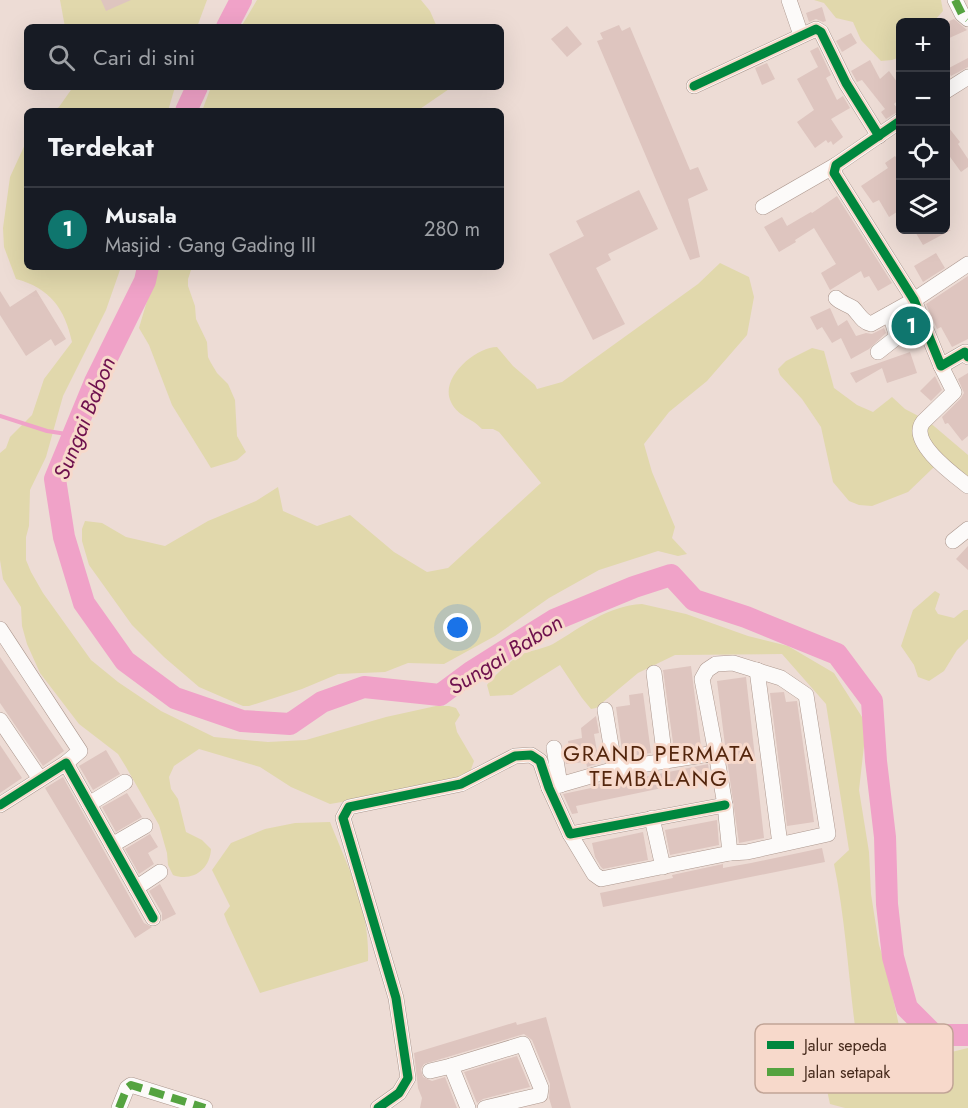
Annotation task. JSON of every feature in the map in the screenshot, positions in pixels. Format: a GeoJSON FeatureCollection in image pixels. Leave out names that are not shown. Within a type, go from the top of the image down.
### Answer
{"type":"FeatureCollection","features":[{"type":"Feature","properties":{"kind":"street"},"geometry":{"type":"LineString","coordinates":[[789,0],[801,35]]}},
{"type":"Feature","properties":{"kind":"street"},"geometry":{"type":"LineString","coordinates":[[955,0],[962,14],[968,19]]}},
{"type":"Feature","properties":{"kind":"street"},"geometry":{"type":"LineString","coordinates":[[694,86],[816,29],[819,30],[846,83],[879,136]]}},
{"type":"Feature","properties":{"kind":"street"},"geometry":{"type":"LineString","coordinates":[[950,88],[968,77]]}},
{"type":"Feature","properties":{"kind":"street"},"geometry":{"type":"LineString","coordinates":[[763,207],[836,165],[896,124]]}},
{"type":"Feature","properties":{"kind":"street"},"geometry":{"type":"LineString","coordinates":[[836,165],[834,170],[836,177],[914,300],[954,392],[921,424],[919,433],[939,463],[968,486]]}},
{"type":"Feature","properties":{"kind":"street"},"geometry":{"type":"LineString","coordinates":[[836,298],[852,307],[869,324],[914,300],[968,264]]}},
{"type":"Feature","properties":{"kind":"street"},"geometry":{"type":"LineString","coordinates":[[878,352],[897,337],[890,314]]}},
{"type":"Feature","properties":{"kind":"street"},"geometry":{"type":"LineString","coordinates":[[941,366],[967,353]]}},
{"type":"Feature","properties":{"kind":"street"},"geometry":{"type":"LineString","coordinates":[[953,541],[968,529]]}},
{"type":"Feature","properties":{"kind":"street"},"geometry":{"type":"LineString","coordinates":[[0,629],[80,751],[66,763],[0,805]]}},
{"type":"Feature","properties":{"kind":"street"},"geometry":{"type":"LineString","coordinates":[[378,1108],[399,1093],[408,1078],[396,998],[343,818],[349,807],[461,784],[515,756],[531,755],[540,761],[555,786],[570,834],[594,874],[601,879],[730,853],[747,852],[828,834],[810,706],[806,695],[781,678],[733,663],[716,663],[707,670],[702,679],[725,806],[730,853]]}},
{"type":"Feature","properties":{"kind":"street"},"geometry":{"type":"LineString","coordinates":[[757,670],[780,844]]}},
{"type":"Feature","properties":{"kind":"street"},"geometry":{"type":"LineString","coordinates":[[654,673],[665,760]]}},
{"type":"Feature","properties":{"kind":"street"},"geometry":{"type":"LineString","coordinates":[[606,710],[615,770]]}},
{"type":"Feature","properties":{"kind":"street"},"geometry":{"type":"LineString","coordinates":[[0,720],[40,779]]}},
{"type":"Feature","properties":{"kind":"street"},"geometry":{"type":"LineString","coordinates":[[554,748],[555,786]]}},
{"type":"Feature","properties":{"kind":"street"},"geometry":{"type":"LineString","coordinates":[[555,786],[615,770],[716,753]]}},
{"type":"Feature","properties":{"kind":"street"},"geometry":{"type":"LineString","coordinates":[[66,763],[153,918]]}},
{"type":"Feature","properties":{"kind":"street"},"geometry":{"type":"LineString","coordinates":[[89,804],[125,782]]}},
{"type":"Feature","properties":{"kind":"street"},"geometry":{"type":"LineString","coordinates":[[570,834],[725,806]]}},
{"type":"Feature","properties":{"kind":"street"},"geometry":{"type":"LineString","coordinates":[[652,818],[663,867]]}},
{"type":"Feature","properties":{"kind":"street"},"geometry":{"type":"LineString","coordinates":[[112,845],[145,826]]}},
{"type":"Feature","properties":{"kind":"street"},"geometry":{"type":"LineString","coordinates":[[136,888],[160,872]]}},
{"type":"Feature","properties":{"kind":"street"},"geometry":{"type":"LineString","coordinates":[[430,1071],[523,1044],[541,1088],[540,1095],[485,1108]]}},
{"type":"Feature","properties":{"kind":"street"},"geometry":{"type":"LineString","coordinates":[[451,1066],[468,1108]]}},
{"type":"Feature","properties":{"kind":"street"},"geometry":{"type":"LineString","coordinates":[[118,1108],[131,1084],[205,1108]]}},
{"type":"Feature","properties":{"kind":"shaded area"},"geometry":{"type":"Polygon","coordinates":[[[60,0],[207,0],[198,24],[64,24],[60,0]]]}},
{"type":"Feature","properties":{"kind":"shaded area"},"geometry":{"type":"Polygon","coordinates":[[[257,0],[421,0],[430,11],[436,24],[243,24],[257,0]]]}},
{"type":"Feature","properties":{"kind":"shaded area"},"geometry":{"type":"Polygon","coordinates":[[[814,0],[941,0],[943,11],[937,18],[896,18],[896,58],[881,61],[861,40],[853,22],[836,18],[824,3],[814,0]]]}},
{"type":"Feature","properties":{"kind":"shaded area"},"geometry":{"type":"Polygon","coordinates":[[[71,90],[174,90],[169,108],[58,108],[71,90]]]}},
{"type":"Feature","properties":{"kind":"shaded area"},"geometry":{"type":"Polygon","coordinates":[[[210,90],[448,90],[421,108],[203,108],[210,90]]]}},
{"type":"Feature","properties":{"kind":"shaded area"},"geometry":{"type":"Polygon","coordinates":[[[24,147],[24,270],[120,270],[106,310],[63,396],[46,457],[30,490],[29,526],[26,537],[26,560],[31,572],[43,593],[91,660],[118,682],[161,711],[214,737],[268,742],[306,740],[386,717],[436,706],[456,708],[460,715],[455,723],[457,732],[474,761],[469,775],[433,785],[417,785],[394,793],[330,804],[291,787],[260,767],[199,749],[174,766],[169,777],[171,789],[178,799],[186,832],[202,840],[211,849],[210,856],[204,868],[199,872],[187,877],[173,875],[168,865],[159,825],[118,754],[79,724],[40,673],[27,644],[22,626],[21,607],[3,579],[0,560],[0,453],[6,448],[10,437],[32,415],[44,379],[72,342],[60,310],[47,294],[16,279],[4,247],[3,228],[10,177],[24,147]]]}},
{"type":"Feature","properties":{"kind":"shaded area"},"geometry":{"type":"Polygon","coordinates":[[[720,263],[749,277],[754,297],[747,335],[707,381],[669,412],[644,444],[652,472],[675,527],[672,538],[687,554],[678,556],[658,551],[599,570],[549,598],[495,636],[444,664],[408,663],[385,672],[338,674],[302,689],[249,706],[243,706],[199,687],[164,657],[132,625],[89,565],[82,541],[85,521],[102,523],[126,537],[165,546],[208,521],[256,501],[278,487],[283,511],[317,526],[350,515],[394,552],[427,572],[448,568],[541,483],[499,432],[493,429],[482,429],[454,407],[449,393],[450,383],[462,366],[479,352],[497,347],[537,389],[562,382],[698,284],[720,263]]]}},
{"type":"Feature","properties":{"kind":"shaded area"},"geometry":{"type":"Polygon","coordinates":[[[156,270],[191,270],[188,286],[195,306],[196,319],[207,342],[208,357],[217,373],[228,384],[235,400],[237,436],[246,452],[237,460],[211,468],[172,405],[149,345],[139,328],[156,270]]]}},
{"type":"Feature","properties":{"kind":"shaded area"},"geometry":{"type":"Polygon","coordinates":[[[812,348],[824,351],[834,388],[857,405],[873,412],[892,397],[905,409],[928,421],[968,455],[968,480],[945,466],[933,468],[908,492],[872,506],[849,501],[833,482],[821,427],[802,399],[780,375],[778,369],[786,361],[812,348]]]}},
{"type":"Feature","properties":{"kind":"shaded area"},"geometry":{"type":"Polygon","coordinates":[[[935,591],[940,594],[935,609],[938,614],[954,618],[964,610],[968,610],[968,639],[957,650],[944,671],[929,681],[918,677],[914,665],[901,646],[913,610],[935,591]]]}},
{"type":"Feature","properties":{"kind":"shaded area"},"geometry":{"type":"Polygon","coordinates":[[[642,604],[686,614],[748,636],[788,646],[834,673],[862,717],[866,728],[859,790],[869,852],[871,894],[879,945],[899,1024],[855,1024],[834,864],[849,850],[826,704],[782,654],[675,655],[638,673],[596,708],[591,709],[560,665],[512,695],[490,696],[487,685],[519,656],[553,644],[606,613],[642,604]]]}},
{"type":"Feature","properties":{"kind":"shaded area"},"geometry":{"type":"Polygon","coordinates":[[[330,822],[362,906],[368,942],[368,961],[260,993],[227,922],[224,914],[230,906],[212,870],[231,843],[265,829],[295,823],[330,822]]]}},
{"type":"Feature","properties":{"kind":"shaded area"},"geometry":{"type":"Polygon","coordinates":[[[968,1048],[968,1108],[845,1108],[830,1104],[828,1093],[953,1093],[953,1052],[968,1048]]]}},
{"type":"Feature","properties":{"kind":"building"},"geometry":{"type":"Polygon","coordinates":[[[101,0],[131,0],[106,11],[101,0]]]}},
{"type":"Feature","properties":{"kind":"building"},"geometry":{"type":"Polygon","coordinates":[[[822,7],[826,21],[816,19],[809,22],[806,13],[822,7]]]}},
{"type":"Feature","properties":{"kind":"building"},"geometry":{"type":"Polygon","coordinates":[[[954,19],[967,30],[950,38],[950,21],[954,19]]]}},
{"type":"Feature","properties":{"kind":"building"},"geometry":{"type":"Polygon","coordinates":[[[619,25],[622,31],[630,27],[690,170],[698,167],[708,190],[688,199],[700,257],[690,260],[597,41],[603,39],[600,33],[619,25]]]}},
{"type":"Feature","properties":{"kind":"building"},"geometry":{"type":"Polygon","coordinates":[[[567,26],[582,44],[567,57],[551,39],[567,26]]]}},
{"type":"Feature","properties":{"kind":"building"},"geometry":{"type":"Polygon","coordinates":[[[851,33],[857,43],[842,52],[836,41],[851,33]]]}},
{"type":"Feature","properties":{"kind":"building"},"geometry":{"type":"Polygon","coordinates":[[[818,47],[831,75],[826,78],[837,100],[843,96],[850,108],[831,119],[843,137],[833,145],[831,141],[828,143],[826,140],[815,148],[797,122],[814,110],[797,79],[818,67],[810,51],[818,47]]]}},
{"type":"Feature","properties":{"kind":"building"},"geometry":{"type":"Polygon","coordinates":[[[968,58],[968,67],[951,76],[950,67],[968,58]]]}},
{"type":"Feature","properties":{"kind":"building"},"geometry":{"type":"Polygon","coordinates":[[[870,60],[880,79],[889,71],[896,81],[896,102],[894,104],[896,113],[886,119],[881,112],[885,109],[862,80],[857,82],[851,71],[870,60]]]}},
{"type":"Feature","properties":{"kind":"building"},"geometry":{"type":"Polygon","coordinates":[[[767,63],[775,79],[762,85],[755,68],[767,63]]]}},
{"type":"Feature","properties":{"kind":"building"},"geometry":{"type":"Polygon","coordinates":[[[950,129],[960,142],[958,144],[968,159],[968,167],[961,172],[950,157],[950,129]]]}},
{"type":"Feature","properties":{"kind":"building"},"geometry":{"type":"Polygon","coordinates":[[[896,157],[896,213],[889,217],[879,200],[873,203],[861,186],[888,168],[885,163],[896,157]]]}},
{"type":"Feature","properties":{"kind":"building"},"geometry":{"type":"Polygon","coordinates":[[[639,190],[658,229],[608,254],[611,260],[596,268],[625,324],[593,340],[549,254],[584,236],[576,221],[639,190]]]}},
{"type":"Feature","properties":{"kind":"building"},"geometry":{"type":"Polygon","coordinates":[[[837,196],[892,283],[878,291],[869,276],[864,278],[861,271],[830,290],[821,273],[836,264],[814,228],[779,252],[764,227],[782,217],[787,226],[837,196]]]}},
{"type":"Feature","properties":{"kind":"building"},"geometry":{"type":"Polygon","coordinates":[[[916,234],[944,234],[923,245],[916,234]]]}},
{"type":"Feature","properties":{"kind":"building"},"geometry":{"type":"Polygon","coordinates":[[[936,253],[945,268],[923,282],[914,266],[936,253]]]}},
{"type":"Feature","properties":{"kind":"building"},"geometry":{"type":"Polygon","coordinates":[[[968,276],[968,339],[952,347],[941,327],[937,329],[926,304],[968,276]]]}},
{"type":"Feature","properties":{"kind":"building"},"geometry":{"type":"Polygon","coordinates":[[[36,290],[66,339],[55,346],[51,339],[26,356],[0,315],[0,291],[10,307],[36,290]]]}},
{"type":"Feature","properties":{"kind":"building"},"geometry":{"type":"Polygon","coordinates":[[[830,308],[838,326],[847,320],[856,336],[872,334],[884,328],[886,333],[869,349],[851,359],[841,338],[832,343],[822,327],[817,330],[810,317],[830,308]]]}},
{"type":"Feature","properties":{"kind":"building"},"geometry":{"type":"Polygon","coordinates":[[[909,314],[919,339],[910,344],[901,318],[909,314]]]}},
{"type":"Feature","properties":{"kind":"building"},"geometry":{"type":"Polygon","coordinates":[[[910,352],[917,373],[887,383],[882,368],[856,383],[850,373],[910,352]]]}},
{"type":"Feature","properties":{"kind":"building"},"geometry":{"type":"Polygon","coordinates":[[[968,373],[968,436],[962,441],[948,423],[945,424],[942,417],[964,393],[958,379],[968,373]]]}},
{"type":"Feature","properties":{"kind":"building"},"geometry":{"type":"Polygon","coordinates":[[[935,376],[942,390],[931,401],[920,391],[935,376]]]}},
{"type":"Feature","properties":{"kind":"building"},"geometry":{"type":"Polygon","coordinates":[[[968,546],[968,570],[956,559],[968,546]]]}},
{"type":"Feature","properties":{"kind":"building"},"geometry":{"type":"Polygon","coordinates":[[[0,657],[64,751],[43,766],[0,703],[0,657]]]}},
{"type":"Feature","properties":{"kind":"building"},"geometry":{"type":"Polygon","coordinates":[[[691,666],[701,746],[674,750],[663,670],[691,666]]]}},
{"type":"Feature","properties":{"kind":"building"},"geometry":{"type":"Polygon","coordinates":[[[746,677],[764,838],[739,843],[727,759],[735,757],[733,744],[725,745],[717,681],[746,677]]]}},
{"type":"Feature","properties":{"kind":"building"},"geometry":{"type":"Polygon","coordinates":[[[784,692],[786,702],[797,701],[814,822],[787,826],[770,693],[784,692]]]}},
{"type":"Feature","properties":{"kind":"building"},"geometry":{"type":"Polygon","coordinates":[[[643,693],[651,753],[623,757],[616,707],[630,705],[629,695],[643,693]]]}},
{"type":"Feature","properties":{"kind":"building"},"geometry":{"type":"Polygon","coordinates":[[[596,716],[599,733],[594,734],[599,763],[587,767],[586,762],[566,764],[565,754],[570,753],[568,741],[582,738],[581,728],[596,716]]]}},
{"type":"Feature","properties":{"kind":"building"},"geometry":{"type":"Polygon","coordinates":[[[0,745],[22,778],[0,793],[0,745]]]}},
{"type":"Feature","properties":{"kind":"building"},"geometry":{"type":"Polygon","coordinates":[[[106,750],[120,774],[93,790],[79,766],[106,750]]]}},
{"type":"Feature","properties":{"kind":"building"},"geometry":{"type":"Polygon","coordinates":[[[708,764],[710,778],[576,806],[578,813],[572,814],[563,794],[603,783],[604,785],[612,784],[612,787],[625,785],[624,781],[708,764]]]}},
{"type":"Feature","properties":{"kind":"building"},"geometry":{"type":"Polygon","coordinates":[[[63,777],[144,923],[152,927],[135,938],[45,788],[63,777]]]}},
{"type":"Feature","properties":{"kind":"building"},"geometry":{"type":"Polygon","coordinates":[[[127,793],[142,817],[116,832],[102,807],[127,793]]]}},
{"type":"Feature","properties":{"kind":"building"},"geometry":{"type":"Polygon","coordinates":[[[717,820],[719,845],[670,855],[665,830],[717,820]]]}},
{"type":"Feature","properties":{"kind":"building"},"geometry":{"type":"Polygon","coordinates":[[[643,832],[648,860],[603,869],[601,867],[595,857],[592,843],[643,832]]]}},
{"type":"Feature","properties":{"kind":"building"},"geometry":{"type":"Polygon","coordinates":[[[150,834],[158,847],[148,853],[154,864],[139,874],[125,849],[150,834]]]}},
{"type":"Feature","properties":{"kind":"building"},"geometry":{"type":"Polygon","coordinates":[[[822,848],[825,862],[603,907],[600,893],[673,878],[672,875],[723,864],[723,868],[822,848]]]}},
{"type":"Feature","properties":{"kind":"building"},"geometry":{"type":"Polygon","coordinates":[[[160,884],[176,914],[162,921],[162,913],[149,891],[160,884]]]}},
{"type":"Feature","properties":{"kind":"building"},"geometry":{"type":"Polygon","coordinates":[[[546,1017],[571,1108],[552,1108],[549,1098],[550,1084],[532,1040],[524,1034],[424,1064],[421,1069],[423,1077],[432,1081],[445,1077],[457,1108],[420,1108],[422,1098],[418,1088],[414,1053],[516,1022],[517,1025],[546,1017]]]}},
{"type":"Feature","properties":{"kind":"building"},"geometry":{"type":"Polygon","coordinates":[[[517,1056],[530,1087],[483,1099],[477,1103],[464,1072],[517,1056]]]}},
{"type":"Feature","properties":{"kind":"waterway","name":"Sungai Babon"},"geometry":{"type":"LineString","coordinates":[[229,24],[241,0]]}},
{"type":"Feature","properties":{"kind":"waterway","name":"Sungai Babon"},"geometry":{"type":"LineString","coordinates":[[187,108],[196,90]]}},
{"type":"Feature","properties":{"kind":"waterway","name":"Sungai Babon"},"geometry":{"type":"LineString","coordinates":[[147,270],[145,281],[95,382],[55,479],[64,537],[84,603],[125,661],[175,698],[242,721],[290,724],[322,702],[364,687],[440,695],[471,672],[554,620],[634,587],[671,575],[694,600],[746,617],[837,654],[872,701],[885,837],[887,904],[893,957],[907,1008],[923,1024]]}},
{"type":"Feature","properties":{"kind":"waterway"},"geometry":{"type":"LineString","coordinates":[[0,416],[47,431],[73,435]]}},
{"type":"Feature","properties":{"kind":"waterway","name":"Sungai Babon"},"geometry":{"type":"LineString","coordinates":[[953,1035],[968,1035]]}},
{"type":"Feature","properties":{"kind":"marked path"},"geometry":{"type":"LineString","coordinates":[[955,0],[962,14],[968,19]]}},
{"type":"Feature","properties":{"kind":"marked path"},"geometry":{"type":"LineString","coordinates":[[119,1108],[127,1088],[131,1085],[205,1108]]}},
{"type":"Feature","properties":{"kind":"cycle path"},"geometry":{"type":"LineString","coordinates":[[694,86],[816,29],[821,32],[846,83],[879,136]]}},
{"type":"Feature","properties":{"kind":"cycle path"},"geometry":{"type":"LineString","coordinates":[[896,124],[836,165],[834,173],[914,300],[941,366],[965,352],[968,357]]}},
{"type":"Feature","properties":{"kind":"cycle path"},"geometry":{"type":"LineString","coordinates":[[378,1108],[399,1093],[408,1078],[396,998],[343,818],[349,807],[461,784],[515,756],[531,755],[540,761],[549,788],[570,834],[725,805]]}},
{"type":"Feature","properties":{"kind":"cycle path"},"geometry":{"type":"LineString","coordinates":[[0,805],[66,763],[153,918]]}},
{"type":"Feature","properties":{"kind":"place","name":"Musala"},"geometry":{"type":"Point","coordinates":[911,326]}},
{"type":"Feature","properties":{"kind":"district","name":"GRAND PERMATA TEMBALANG"},"geometry":{"type":"Point","coordinates":[659,766]}}]}
